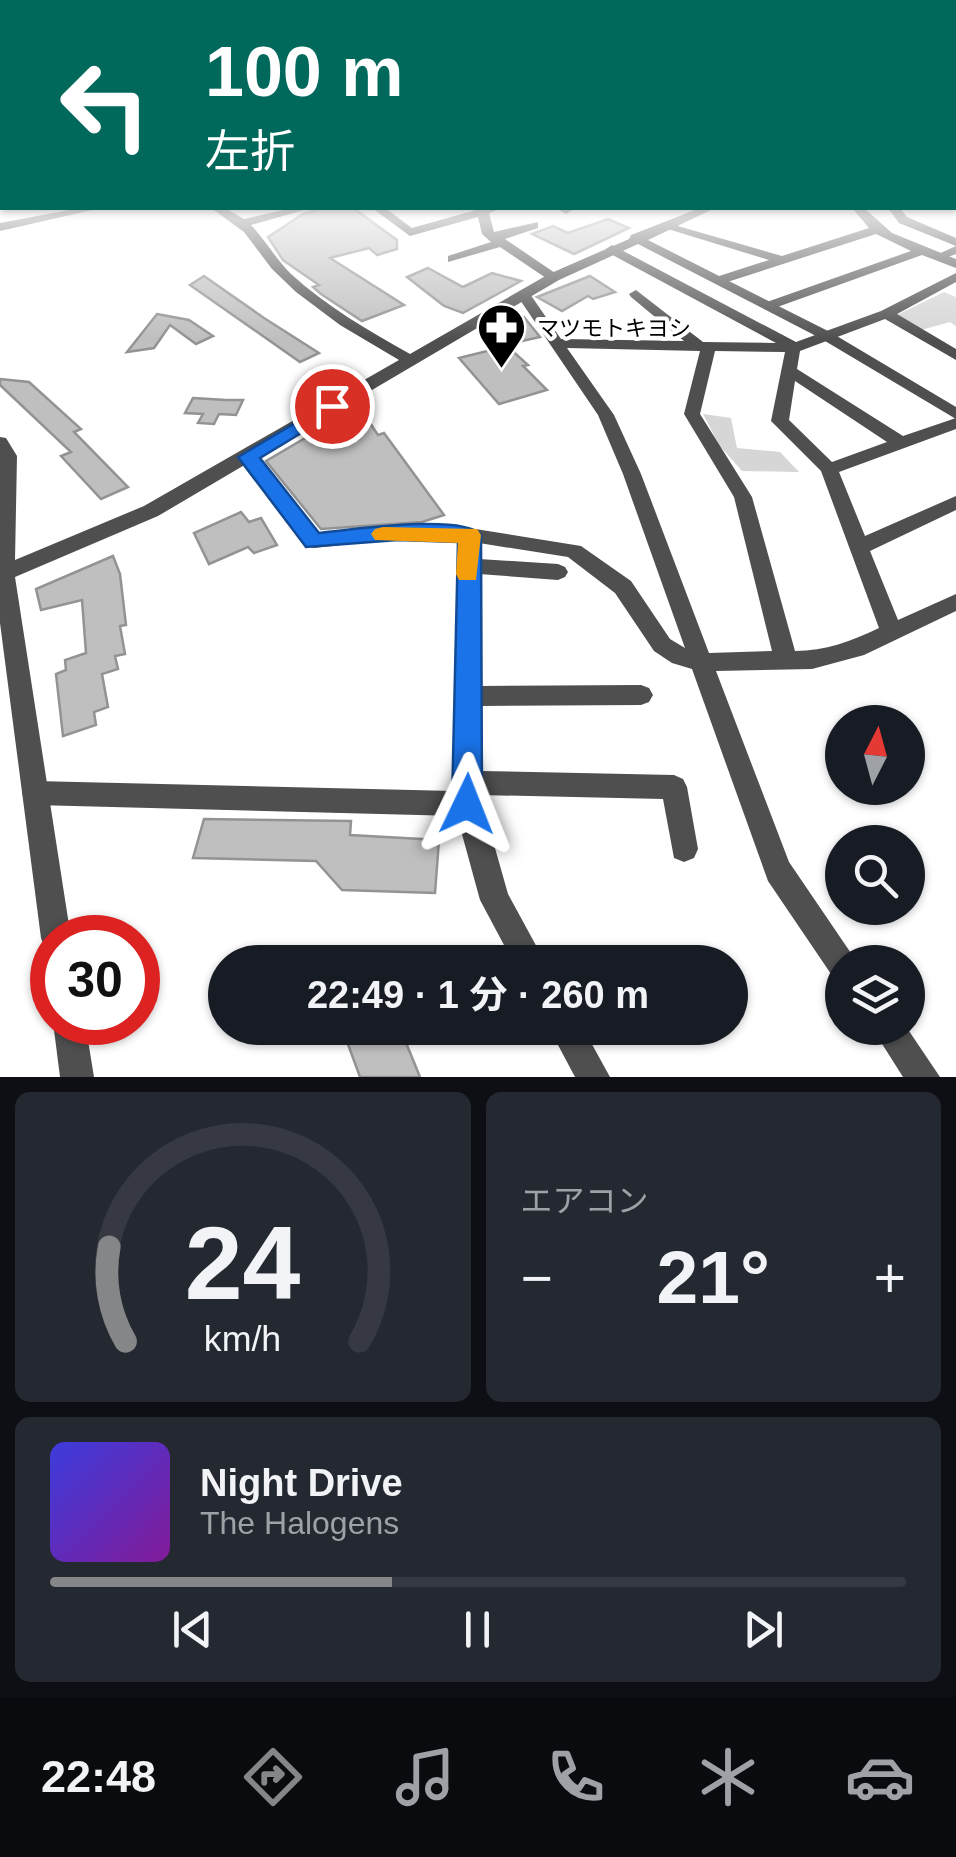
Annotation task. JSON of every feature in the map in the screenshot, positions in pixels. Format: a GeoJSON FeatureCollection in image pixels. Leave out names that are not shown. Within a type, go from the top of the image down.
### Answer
{"type":"FeatureCollection","features":[{"type":"Feature","properties":{"kind":"street"},"geometry":{"type":"LineString","coordinates":[[255,238],[286,276],[369,337],[408,360]]}},
{"type":"Feature","properties":{"kind":"street"},"geometry":{"type":"LineString","coordinates":[[493,238],[554,278]]}},
{"type":"Feature","properties":{"kind":"street"},"geometry":{"type":"LineString","coordinates":[[453,259],[503,238]]}},
{"type":"Feature","properties":{"kind":"street"},"geometry":{"type":"LineString","coordinates":[[2,574],[150,511],[523,294],[634,238]]}},
{"type":"Feature","properties":{"kind":"street"},"geometry":{"type":"LineString","coordinates":[[636,238],[825,335],[956,414]]}},
{"type":"Feature","properties":{"kind":"street"},"geometry":{"type":"LineString","coordinates":[[707,238],[783,260]]}},
{"type":"Feature","properties":{"kind":"street"},"geometry":{"type":"LineString","coordinates":[[721,280],[850,238]]}},
{"type":"Feature","properties":{"kind":"street"},"geometry":{"type":"LineString","coordinates":[[898,238],[956,264]]}},
{"type":"Feature","properties":{"kind":"street"},"geometry":{"type":"LineString","coordinates":[[612,248],[794,348]]}},
{"type":"Feature","properties":{"kind":"street"},"geometry":{"type":"LineString","coordinates":[[769,306],[924,250]]}},
{"type":"Feature","properties":{"kind":"street"},"geometry":{"type":"LineString","coordinates":[[940,256],[956,250]]}},
{"type":"Feature","properties":{"kind":"street"},"geometry":{"type":"LineString","coordinates":[[558,343],[794,348],[951,286]]}},
{"type":"Feature","properties":{"kind":"street"},"geometry":{"type":"LineString","coordinates":[[523,294],[606,415],[778,871],[829,945]]}},
{"type":"Feature","properties":{"kind":"street"},"geometry":{"type":"LineString","coordinates":[[636,294],[704,345]]}},
{"type":"Feature","properties":{"kind":"street"},"geometry":{"type":"LineString","coordinates":[[886,314],[956,354]]}},
{"type":"Feature","properties":{"kind":"street"},"geometry":{"type":"LineString","coordinates":[[704,345],[692,414],[742,497],[786,661]]}},
{"type":"Feature","properties":{"kind":"street"},"geometry":{"type":"LineString","coordinates":[[794,348],[780,421],[829,469],[892,634]]}},
{"type":"Feature","properties":{"kind":"street"},"geometry":{"type":"LineString","coordinates":[[790,372],[901,443]]}},
{"type":"Feature","properties":{"kind":"street"},"geometry":{"type":"LineString","coordinates":[[829,469],[956,422]]}},
{"type":"Feature","properties":{"kind":"street"},"geometry":{"type":"LineString","coordinates":[[0,442],[8,456],[2,574],[53,915]]}},
{"type":"Feature","properties":{"kind":"street"},"geometry":{"type":"LineString","coordinates":[[248,457],[314,541],[398,532],[553,544],[585,556],[623,587],[662,645],[680,657],[701,662],[812,660],[856,649],[956,602]]}},
{"type":"Feature","properties":{"kind":"street"},"geometry":{"type":"LineString","coordinates":[[860,548],[956,502]]}},
{"type":"Feature","properties":{"kind":"street"},"geometry":{"type":"LineString","coordinates":[[469,535],[468,794],[495,900],[520,945]]}},
{"type":"Feature","properties":{"kind":"street"},"geometry":{"type":"LineString","coordinates":[[468,566],[558,572]]}},
{"type":"Feature","properties":{"kind":"street"},"geometry":{"type":"LineString","coordinates":[[468,696],[641,695]]}},
{"type":"Feature","properties":{"kind":"street"},"geometry":{"type":"LineString","coordinates":[[35,793],[468,794],[674,787],[684,849]]}},
{"type":"Feature","properties":{"kind":"street"},"geometry":{"type":"LineString","coordinates":[[72,1045],[77,1077]]}},
{"type":"Feature","properties":{"kind":"street"},"geometry":{"type":"LineString","coordinates":[[576,1045],[594,1077]]}},
{"type":"Feature","properties":{"kind":"street"},"geometry":{"type":"LineString","coordinates":[[900,1045],[923,1077]]}},
{"type":"Feature","properties":{"kind":"shaded area"},"geometry":{"type":"Polygon","coordinates":[[[944,292],[956,297],[956,326],[950,322],[921,330],[897,315],[944,292]]]}},
{"type":"Feature","properties":{"kind":"shaded area"},"geometry":{"type":"Polygon","coordinates":[[[703,414],[731,418],[737,448],[780,452],[799,472],[742,471],[719,445],[703,414]]]}},
{"type":"Feature","properties":{"kind":"building"},"geometry":{"type":"Polygon","coordinates":[[[269,238],[395,238],[397,249],[377,255],[369,248],[330,258],[404,305],[362,321],[321,294],[313,287],[319,285],[283,260],[269,238]]]}},
{"type":"Feature","properties":{"kind":"building"},"geometry":{"type":"Polygon","coordinates":[[[541,238],[607,238],[574,254],[541,238]]]}},
{"type":"Feature","properties":{"kind":"building"},"geometry":{"type":"Polygon","coordinates":[[[428,268],[463,287],[492,273],[521,281],[463,313],[444,306],[407,277],[428,268]]]}},
{"type":"Feature","properties":{"kind":"building"},"geometry":{"type":"Polygon","coordinates":[[[204,276],[319,353],[300,362],[190,285],[204,276]]]}},
{"type":"Feature","properties":{"kind":"building"},"geometry":{"type":"Polygon","coordinates":[[[590,276],[615,292],[593,299],[588,296],[562,311],[537,297],[590,276]]]}},
{"type":"Feature","properties":{"kind":"building"},"geometry":{"type":"Polygon","coordinates":[[[157,314],[189,320],[213,336],[196,344],[170,325],[154,348],[127,352],[157,314]]]}},
{"type":"Feature","properties":{"kind":"building"},"geometry":{"type":"Polygon","coordinates":[[[524,317],[540,337],[514,343],[494,324],[524,317]]]}},
{"type":"Feature","properties":{"kind":"building"},"geometry":{"type":"Polygon","coordinates":[[[507,346],[547,390],[499,404],[459,358],[507,346]]]}},
{"type":"Feature","properties":{"kind":"building"},"geometry":{"type":"Polygon","coordinates":[[[0,379],[29,382],[81,429],[74,432],[128,487],[101,499],[61,456],[71,452],[0,385],[0,379]]]}},
{"type":"Feature","properties":{"kind":"building"},"geometry":{"type":"Polygon","coordinates":[[[193,398],[243,400],[236,415],[219,414],[214,424],[198,423],[203,414],[185,413],[193,398]]]}},
{"type":"Feature","properties":{"kind":"building"},"geometry":{"type":"Polygon","coordinates":[[[366,417],[378,435],[384,433],[444,515],[422,522],[321,529],[266,461],[314,433],[366,417]]]}},
{"type":"Feature","properties":{"kind":"building"},"geometry":{"type":"Polygon","coordinates":[[[241,512],[249,522],[261,518],[277,545],[254,553],[248,547],[209,564],[194,533],[241,512]]]}},
{"type":"Feature","properties":{"kind":"building"},"geometry":{"type":"Polygon","coordinates":[[[113,556],[120,574],[126,625],[120,626],[125,654],[115,656],[118,669],[102,674],[108,707],[94,712],[96,725],[63,736],[56,674],[66,670],[65,660],[86,653],[82,600],[41,610],[36,589],[113,556]]]}},
{"type":"Feature","properties":{"kind":"building"},"geometry":{"type":"Polygon","coordinates":[[[204,819],[351,821],[350,835],[439,840],[435,893],[342,890],[316,861],[193,858],[204,819]]]}},
{"type":"Feature","properties":{"kind":"building"},"geometry":{"type":"Polygon","coordinates":[[[348,1045],[407,1045],[420,1077],[360,1077],[348,1045]]]}},
{"type":"Feature","properties":{"kind":"slow traffic"},"geometry":{"type":"LineString","coordinates":[[383,534],[469,535],[468,574]]}},
{"type":"Feature","properties":{"kind":"place","name":"マツモトキヨシ"},"geometry":{"type":"Point","coordinates":[502,370]}},
{"type":"Feature","properties":{"kind":"route"},"geometry":{"type":"LineString","coordinates":[[332,406],[248,457],[314,541],[398,532],[469,535],[467,804]]}}]}
